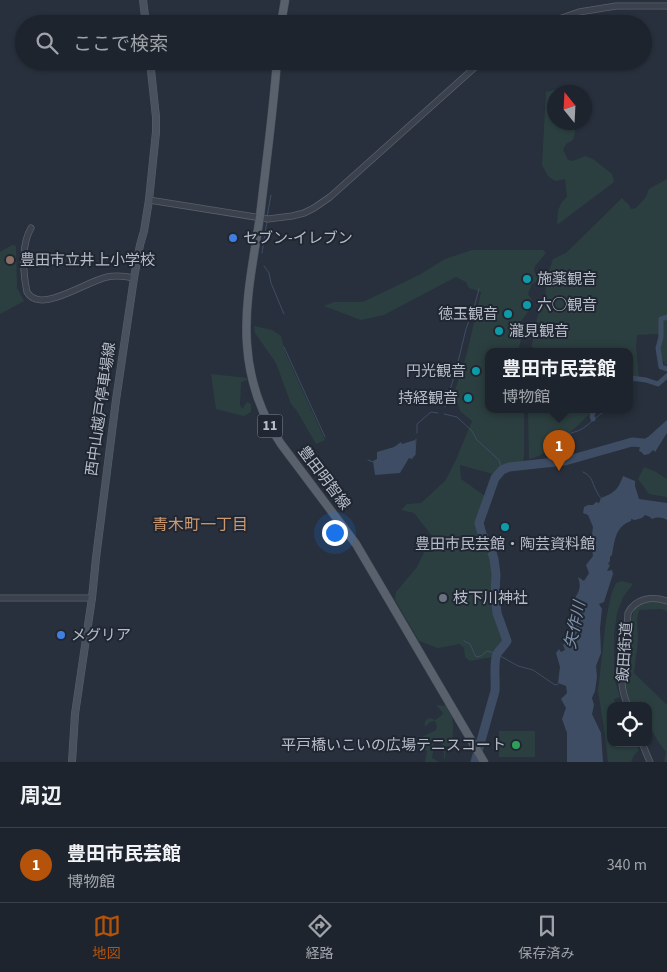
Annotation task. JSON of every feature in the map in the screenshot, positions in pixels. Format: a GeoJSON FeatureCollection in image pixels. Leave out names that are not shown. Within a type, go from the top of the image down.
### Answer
{"type":"FeatureCollection","features":[{"type":"Feature","properties":{"kind":"main road"},"geometry":{"type":"LineString","coordinates":[[143,0],[145,15]]}},
{"type":"Feature","properties":{"kind":"main road"},"geometry":{"type":"LineString","coordinates":[[282,15],[285,0]]}},
{"type":"Feature","properties":{"kind":"main road","name":"西中山越戸停車場線"},"geometry":{"type":"LineString","coordinates":[[72,762],[75,714],[86,645],[116,400],[134,278],[149,200],[156,132],[151,70]]}},
{"type":"Feature","properties":{"kind":"main road","name":"豊田明智線"},"geometry":{"type":"LineString","coordinates":[[276,70],[267,160],[251,272],[247,324],[247,344],[256,392],[266,418],[281,444],[356,544],[483,760]]}},
{"type":"Feature","properties":{"kind":"street"},"geometry":{"type":"LineString","coordinates":[[570,15],[616,6],[667,6]]}},
{"type":"Feature","properties":{"kind":"street"},"geometry":{"type":"LineString","coordinates":[[149,200],[259,218],[292,216],[314,208],[330,197],[472,70]]}},
{"type":"Feature","properties":{"kind":"street"},"geometry":{"type":"LineString","coordinates":[[31,228],[25,240],[24,272],[27,292],[35,299],[51,299],[107,277],[125,276],[134,278]]}},
{"type":"Feature","properties":{"kind":"street"},"geometry":{"type":"LineString","coordinates":[[0,598],[92,598]]}},
{"type":"Feature","properties":{"kind":"street","name":"飯田街道"},"geometry":{"type":"LineString","coordinates":[[626,702],[621,685],[628,613],[637,602],[643,599],[654,598],[667,601]]}},
{"type":"Feature","properties":{"kind":"street"},"geometry":{"type":"LineString","coordinates":[[644,747],[650,762]]}},
{"type":"Feature","properties":{"kind":"shaded area"},"geometry":{"type":"Polygon","coordinates":[[[546,92],[547,130],[575,130],[573,140],[566,144],[563,150],[568,160],[573,161],[585,156],[593,159],[612,174],[614,182],[557,225],[560,206],[567,197],[565,179],[555,181],[548,176],[542,165],[546,92]]]}},
{"type":"Feature","properties":{"kind":"shaded area"},"geometry":{"type":"Polygon","coordinates":[[[667,179],[666,366],[659,353],[658,334],[637,335],[639,379],[633,383],[633,348],[534,348],[531,346],[534,328],[546,297],[546,282],[553,259],[566,253],[622,198],[631,209],[636,208],[646,197],[649,189],[667,179]]]}},
{"type":"Feature","properties":{"kind":"shaded area"},"geometry":{"type":"Polygon","coordinates":[[[12,245],[16,246],[17,288],[24,301],[0,314],[0,252],[12,245]]]}},
{"type":"Feature","properties":{"kind":"shaded area"},"geometry":{"type":"Polygon","coordinates":[[[472,250],[543,250],[546,253],[535,266],[534,272],[538,276],[528,294],[532,300],[530,307],[519,327],[522,336],[519,348],[485,348],[485,413],[524,413],[523,464],[503,467],[493,474],[460,465],[461,479],[485,496],[476,526],[491,559],[494,575],[493,596],[495,610],[505,636],[503,645],[492,657],[470,661],[465,657],[464,648],[459,644],[438,648],[419,641],[395,600],[396,592],[417,567],[432,536],[414,513],[401,510],[407,504],[421,503],[445,481],[472,421],[460,411],[458,404],[452,400],[467,353],[481,292],[469,288],[466,282],[456,277],[384,315],[361,320],[324,306],[334,302],[363,302],[419,275],[445,259],[472,250]]]}},
{"type":"Feature","properties":{"kind":"shaded area"},"geometry":{"type":"Polygon","coordinates":[[[254,326],[272,330],[281,336],[285,352],[325,440],[316,444],[291,404],[276,363],[255,333],[254,326]]]}},
{"type":"Feature","properties":{"kind":"shaded area"},"geometry":{"type":"Polygon","coordinates":[[[211,374],[247,378],[247,380],[241,382],[240,405],[242,409],[247,402],[251,404],[251,412],[244,416],[216,409],[211,374]]]}},
{"type":"Feature","properties":{"kind":"shaded area"},"geometry":{"type":"Polygon","coordinates":[[[528,413],[591,413],[554,446],[544,453],[529,459],[528,413]]]}},
{"type":"Feature","properties":{"kind":"shaded area"},"geometry":{"type":"Polygon","coordinates":[[[644,467],[667,479],[667,497],[649,494],[638,479],[644,467]]]}},
{"type":"Feature","properties":{"kind":"shaded area"},"geometry":{"type":"Polygon","coordinates":[[[622,581],[633,584],[623,597],[617,613],[614,635],[614,678],[620,697],[614,699],[615,702],[607,702],[607,747],[638,747],[639,750],[631,762],[608,762],[598,691],[606,620],[611,595],[616,583],[622,581]]]}},
{"type":"Feature","properties":{"kind":"shaded area"},"geometry":{"type":"Polygon","coordinates":[[[658,601],[667,603],[667,611],[661,609],[639,610],[634,673],[667,705],[667,762],[664,762],[666,752],[652,729],[652,702],[630,702],[624,688],[631,620],[635,608],[644,602],[658,601]]]}},
{"type":"Feature","properties":{"kind":"shaded area"},"geometry":{"type":"Polygon","coordinates":[[[436,705],[446,706],[452,717],[452,746],[446,746],[444,759],[442,744],[437,742],[433,744],[432,758],[439,762],[425,762],[427,751],[422,749],[422,737],[436,730],[437,726],[435,721],[430,722],[426,726],[424,725],[426,720],[430,718],[435,720],[443,713],[436,705]]]}},
{"type":"Feature","properties":{"kind":"shaded area"},"geometry":{"type":"Polygon","coordinates":[[[499,731],[535,731],[535,757],[499,757],[499,731]]]}},
{"type":"Feature","properties":{"kind":"water"},"geometry":{"type":"Polygon","coordinates":[[[667,420],[667,433],[655,452],[653,450],[649,454],[644,455],[639,451],[642,441],[667,420]]]}},
{"type":"Feature","properties":{"kind":"water"},"geometry":{"type":"Polygon","coordinates":[[[415,440],[415,455],[412,459],[409,458],[400,473],[375,475],[373,461],[377,459],[377,452],[394,447],[401,442],[402,444],[415,440]]]}},
{"type":"Feature","properties":{"kind":"water","name":"矢作川"},"geometry":{"type":"Polygon","coordinates":[[[623,476],[635,481],[639,499],[667,503],[667,520],[663,518],[652,519],[645,515],[635,520],[631,519],[619,530],[615,539],[607,571],[612,570],[613,574],[604,602],[599,604],[602,609],[600,628],[601,653],[596,666],[597,677],[592,698],[594,705],[592,714],[601,733],[603,762],[567,762],[567,733],[562,719],[566,708],[561,699],[567,693],[566,686],[558,683],[560,667],[556,653],[559,649],[561,652],[565,650],[563,645],[568,640],[567,634],[572,624],[571,618],[578,609],[575,598],[580,588],[578,577],[584,581],[589,573],[586,565],[593,556],[592,547],[596,546],[595,538],[592,535],[593,527],[588,515],[583,513],[584,507],[593,505],[596,502],[599,503],[601,498],[612,493],[619,485],[623,476]]]}},
{"type":"Feature","properties":{"kind":"waterway"},"geometry":{"type":"LineString","coordinates":[[267,217],[271,195]]}},
{"type":"Feature","properties":{"kind":"waterway"},"geometry":{"type":"LineString","coordinates":[[262,253],[267,221]]}},
{"type":"Feature","properties":{"kind":"waterway"},"geometry":{"type":"LineString","coordinates":[[264,266],[269,273],[271,283],[284,314]]}},
{"type":"Feature","properties":{"kind":"waterway"},"geometry":{"type":"LineString","coordinates":[[445,407],[479,289]]}},
{"type":"Feature","properties":{"kind":"waterway"},"geometry":{"type":"LineString","coordinates":[[667,317],[661,319],[661,337],[658,348],[661,367],[667,369]]}},
{"type":"Feature","properties":{"kind":"waterway"},"geometry":{"type":"LineString","coordinates":[[284,347],[325,437]]}},
{"type":"Feature","properties":{"kind":"waterway"},"geometry":{"type":"LineString","coordinates":[[633,378],[658,384],[667,376]]}},
{"type":"Feature","properties":{"kind":"waterway"},"geometry":{"type":"LineString","coordinates":[[417,433],[417,424],[431,412],[438,413]]}},
{"type":"Feature","properties":{"kind":"waterway"},"geometry":{"type":"LineString","coordinates":[[593,413],[593,419]]}},
{"type":"Feature","properties":{"kind":"waterway"},"geometry":{"type":"LineString","coordinates":[[565,461],[560,446],[562,439],[584,428],[602,413]]}},
{"type":"Feature","properties":{"kind":"waterway"},"geometry":{"type":"LineString","coordinates":[[444,414],[457,417],[472,431],[477,440],[499,460],[502,470]]}},
{"type":"Feature","properties":{"kind":"waterway"},"geometry":{"type":"LineString","coordinates":[[415,455],[416,439]]}},
{"type":"Feature","properties":{"kind":"waterway"},"geometry":{"type":"LineString","coordinates":[[475,762],[495,691],[496,658],[498,652],[507,641],[497,613],[494,559],[479,523],[495,478],[502,470],[509,467],[565,461],[632,442],[647,445]]}},
{"type":"Feature","properties":{"kind":"waterway"},"geometry":{"type":"LineString","coordinates":[[368,460],[373,462]]}},
{"type":"Feature","properties":{"kind":"waterway"},"geometry":{"type":"LineString","coordinates":[[583,472],[591,478],[602,499]]}},
{"type":"Feature","properties":{"kind":"waterway"},"geometry":{"type":"LineString","coordinates":[[464,641],[470,644],[476,657],[481,656],[487,651],[495,653],[518,666],[533,670],[555,685],[558,684]]}},
{"type":"Feature","properties":{"kind":"place","name":"セブン-イレブン"},"geometry":{"type":"Point","coordinates":[233,238]}},
{"type":"Feature","properties":{"kind":"place","name":"豊田市立井上小学校"},"geometry":{"type":"Point","coordinates":[10,260]}},
{"type":"Feature","properties":{"kind":"place","name":"施薬観音"},"geometry":{"type":"Point","coordinates":[527,279]}},
{"type":"Feature","properties":{"kind":"place","name":"六◯観音"},"geometry":{"type":"Point","coordinates":[527,305]}},
{"type":"Feature","properties":{"kind":"place","name":"徳玉観音"},"geometry":{"type":"Point","coordinates":[508,314]}},
{"type":"Feature","properties":{"kind":"place","name":"瀧見観音"},"geometry":{"type":"Point","coordinates":[499,331]}},
{"type":"Feature","properties":{"kind":"place","name":"円光観音"},"geometry":{"type":"Point","coordinates":[476,371]}},
{"type":"Feature","properties":{"kind":"place","name":"持経観音"},"geometry":{"type":"Point","coordinates":[468,398]}},
{"type":"Feature","properties":{"kind":"place","name":"豊田市民芸館"},"geometry":{"type":"Point","coordinates":[559,471]}},
{"type":"Feature","properties":{"kind":"place","name":"豊田市民芸館・陶芸資料館"},"geometry":{"type":"Point","coordinates":[505,527]}},
{"type":"Feature","properties":{"kind":"place","name":"枝下川神社"},"geometry":{"type":"Point","coordinates":[443,598]}},
{"type":"Feature","properties":{"kind":"place","name":"メグリア"},"geometry":{"type":"Point","coordinates":[61,635]}},
{"type":"Feature","properties":{"kind":"place","name":"平戸橋いこいの広場テニスコート"},"geometry":{"type":"Point","coordinates":[516,745]}},
{"type":"Feature","properties":{"kind":"district","name":"青木町一丁目"},"geometry":{"type":"Point","coordinates":[200,525]}}]}
